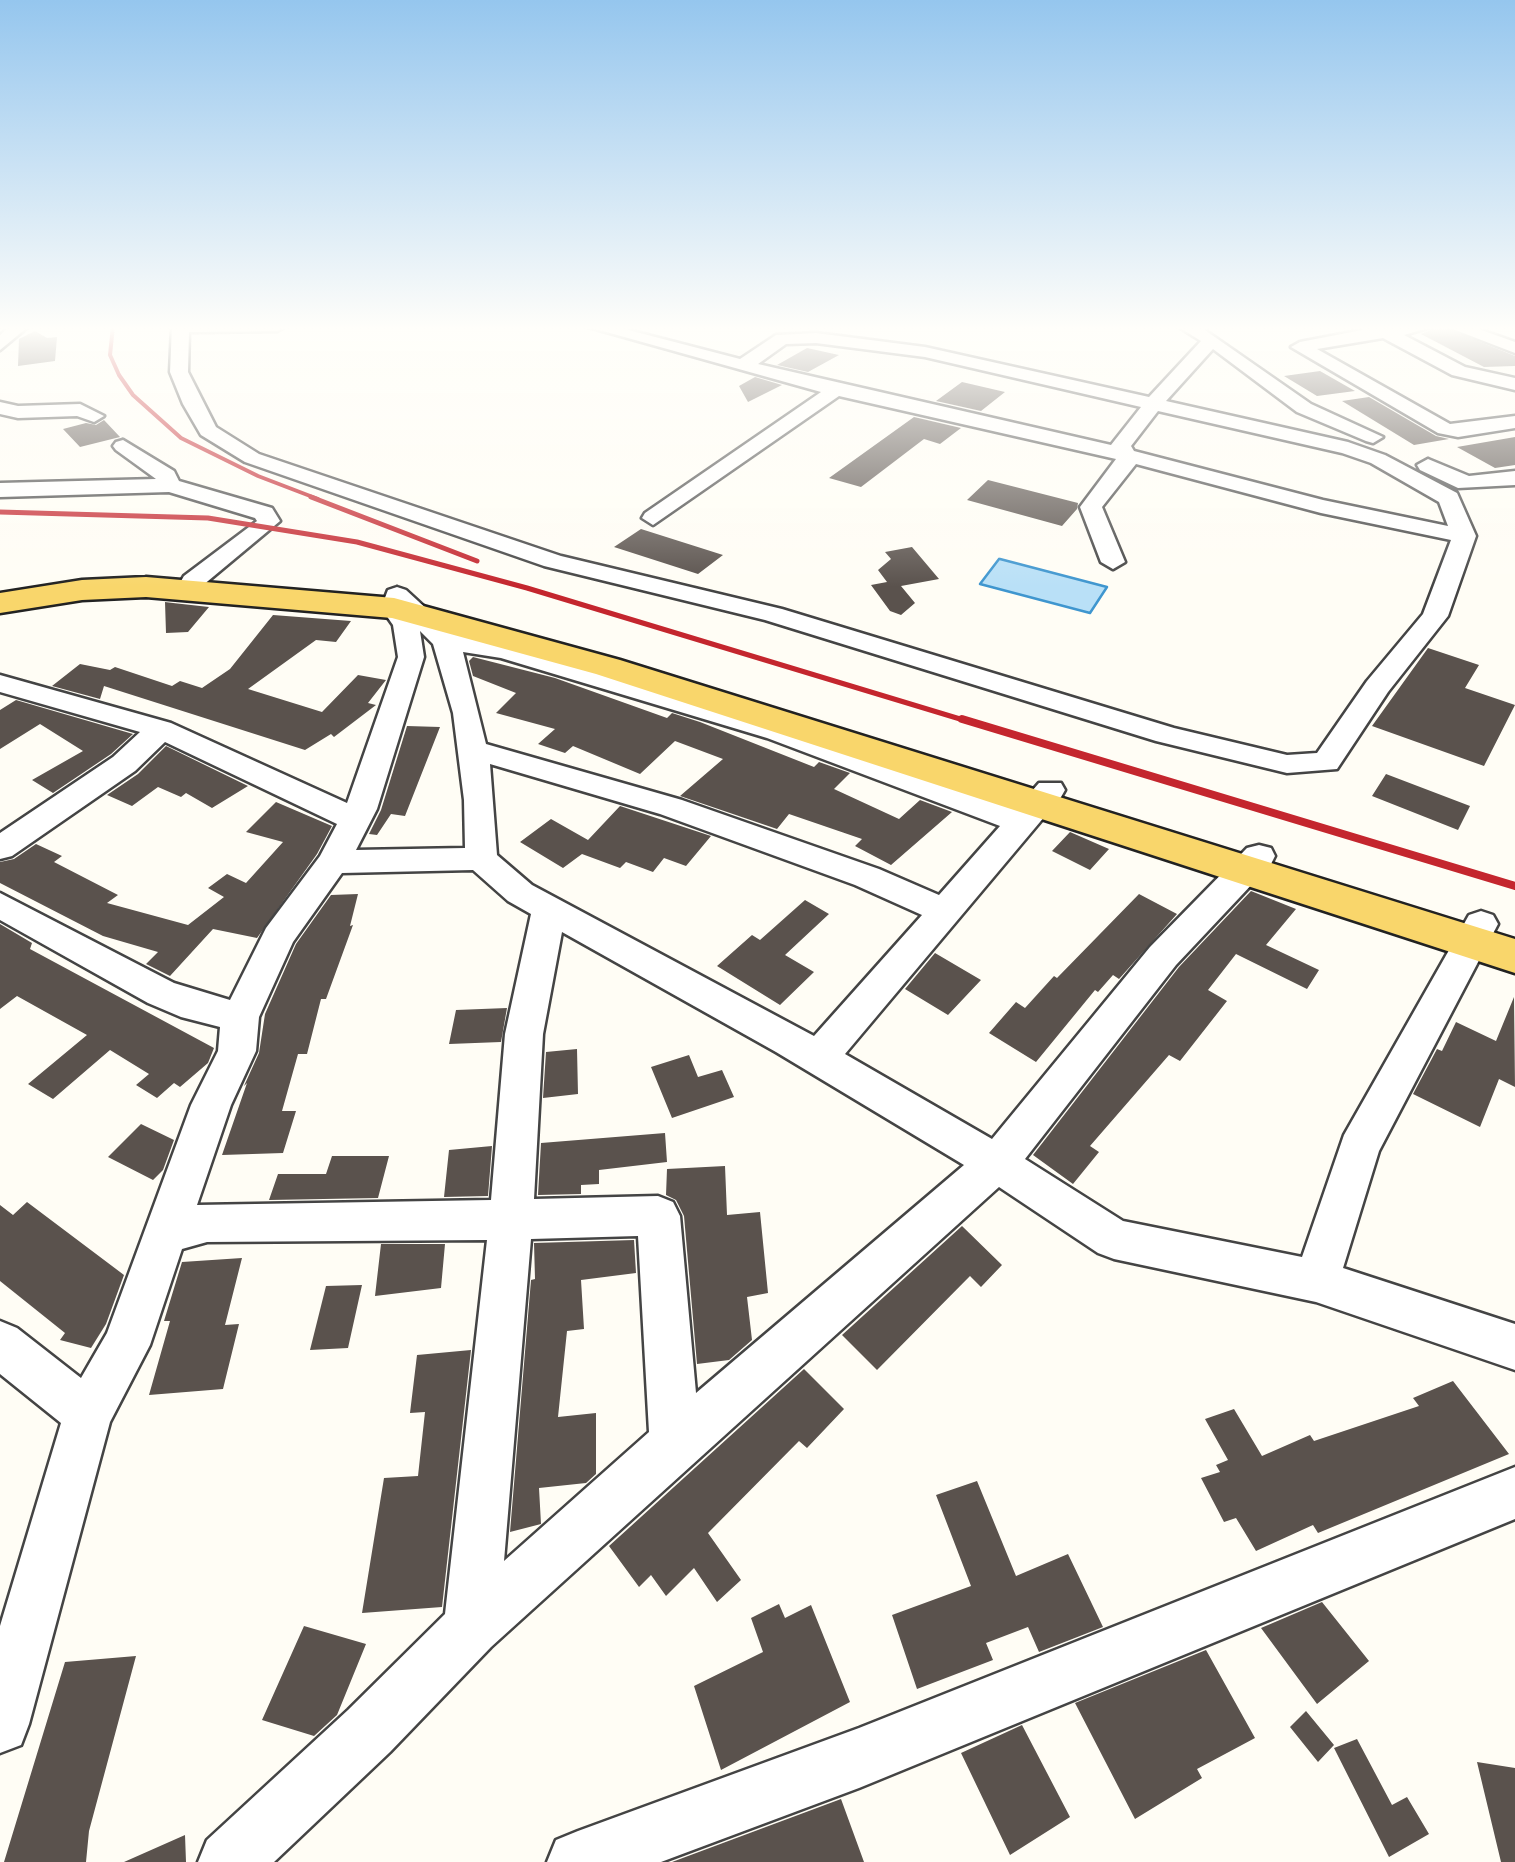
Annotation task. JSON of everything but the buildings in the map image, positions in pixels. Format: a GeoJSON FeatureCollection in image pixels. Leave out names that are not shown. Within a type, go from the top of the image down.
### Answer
{"type":"FeatureCollection","features":[{"type":"Feature","properties":{"kind":"main road"},"geometry":{"type":"LineString","coordinates":[[0,588],[101,579],[292,585],[401,606],[608,667],[1036,805],[1489,933],[1515,956]]}},
{"type":"Feature","properties":{"kind":"main road"},"geometry":{"type":"LineString","coordinates":[[0,603],[82,590],[146,588],[401,606]]}},
{"type":"Feature","properties":{"kind":"street"},"geometry":{"type":"LineString","coordinates":[[87,413],[94,416]]}},
{"type":"Feature","properties":{"kind":"street"},"geometry":{"type":"LineString","coordinates":[[198,413],[208,431],[252,458],[553,562],[774,614],[1166,735],[1286,764],[1326,762],[1377,688],[1435,616],[1464,536],[1450,498],[1348,448],[1192,413]]}},
{"type":"Feature","properties":{"kind":"street"},"geometry":{"type":"LineString","coordinates":[[653,518],[803,413]]}},
{"type":"Feature","properties":{"kind":"street"},"geometry":{"type":"LineString","coordinates":[[938,413],[1127,455],[1321,506],[1464,536]]}},
{"type":"Feature","properties":{"kind":"street"},"geometry":{"type":"LineString","coordinates":[[1113,562],[1091,508],[1126,464],[1127,455],[1121,446],[1146,413]]}},
{"type":"Feature","properties":{"kind":"street"},"geometry":{"type":"LineString","coordinates":[[1315,413],[1466,483],[1515,478]]}},
{"type":"Feature","properties":{"kind":"street"},"geometry":{"type":"LineString","coordinates":[[1417,413],[1458,431],[1515,422]]}},
{"type":"Feature","properties":{"kind":"street"},"geometry":{"type":"LineString","coordinates":[[123,446],[166,476],[170,485]]}},
{"type":"Feature","properties":{"kind":"street"},"geometry":{"type":"LineString","coordinates":[[0,490],[170,485],[264,513],[269,521],[193,581]]}},
{"type":"Feature","properties":{"kind":"street"},"geometry":{"type":"LineString","coordinates":[[401,606],[446,641],[505,652],[1036,805],[818,1058]]}},
{"type":"Feature","properties":{"kind":"street"},"geometry":{"type":"LineString","coordinates":[[0,1724],[88,1414],[126,1345],[212,1105],[236,1051],[240,1017],[278,937],[333,862],[354,819],[411,657],[401,606]]}},
{"type":"Feature","properties":{"kind":"street"},"geometry":{"type":"LineString","coordinates":[[446,641],[467,713],[480,800],[481,860]]}},
{"type":"Feature","properties":{"kind":"street"},"geometry":{"type":"LineString","coordinates":[[0,683],[162,730],[354,819]]}},
{"type":"Feature","properties":{"kind":"street"},"geometry":{"type":"LineString","coordinates":[[0,848],[124,764],[162,730]]}},
{"type":"Feature","properties":{"kind":"street"},"geometry":{"type":"LineString","coordinates":[[472,749],[670,807],[867,876],[944,911]]}},
{"type":"Feature","properties":{"kind":"street"},"geometry":{"type":"LineString","coordinates":[[333,862],[481,860],[520,893],[818,1058],[1114,1239],[1316,1281],[1515,1346]]}},
{"type":"Feature","properties":{"kind":"street"},"geometry":{"type":"LineString","coordinates":[[229,1862],[472,1627],[996,1164],[1163,956],[1252,863]]}},
{"type":"Feature","properties":{"kind":"street"},"geometry":{"type":"LineString","coordinates":[[0,904],[161,993],[194,1007],[240,1017]]}},
{"type":"Feature","properties":{"kind":"street"},"geometry":{"type":"LineString","coordinates":[[472,1627],[512,1220],[524,1034],[549,909]]}},
{"type":"Feature","properties":{"kind":"street"},"geometry":{"type":"LineString","coordinates":[[1316,1281],[1359,1148],[1489,933]]}},
{"type":"Feature","properties":{"kind":"street"},"geometry":{"type":"LineString","coordinates":[[166,1233],[207,1222],[658,1216],[676,1444]]}},
{"type":"Feature","properties":{"kind":"street"},"geometry":{"type":"LineString","coordinates":[[0,1344],[88,1414]]}},
{"type":"Feature","properties":{"kind":"street"},"geometry":{"type":"LineString","coordinates":[[578,1862],[859,1758],[1515,1493]]}},
{"type":"Feature","properties":{"kind":"water"},"geometry":{"type":"Polygon","coordinates":[[[999,559],[1107,587],[1090,613],[980,584],[999,559]]]}},
{"type":"Feature","properties":{"kind":"railway"},"geometry":{"type":"LineString","coordinates":[[153,413],[181,438],[258,476],[318,499]]}},
{"type":"Feature","properties":{"kind":"railway"},"geometry":{"type":"LineString","coordinates":[[311,497],[477,561]]}},
{"type":"Feature","properties":{"kind":"railway"},"geometry":{"type":"LineString","coordinates":[[0,512],[208,518],[357,542],[527,588],[970,722]]}},
{"type":"Feature","properties":{"kind":"railway"},"geometry":{"type":"LineString","coordinates":[[962,719],[1515,886]]}}]}
